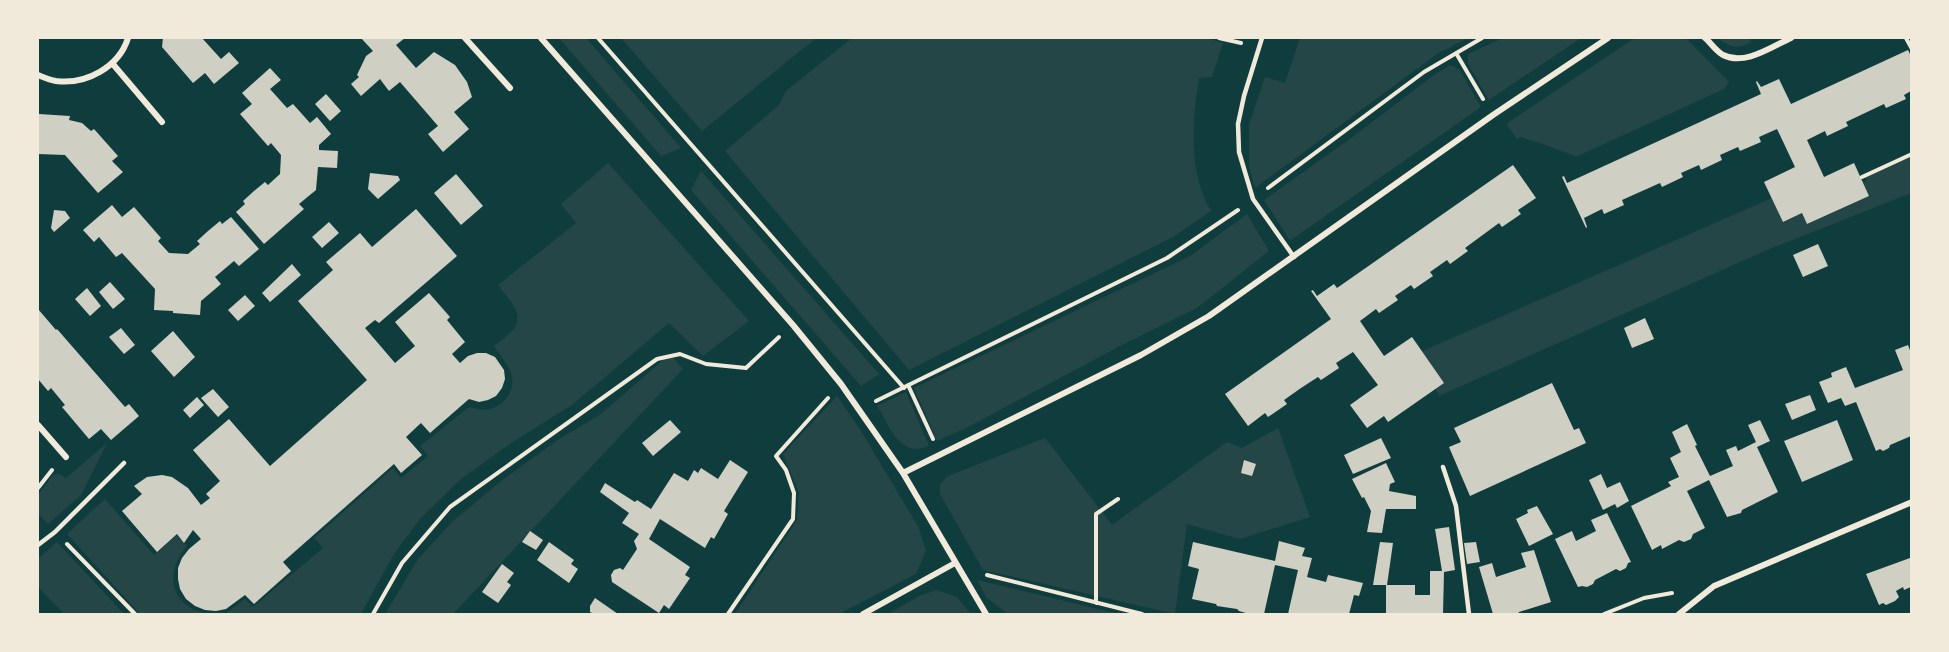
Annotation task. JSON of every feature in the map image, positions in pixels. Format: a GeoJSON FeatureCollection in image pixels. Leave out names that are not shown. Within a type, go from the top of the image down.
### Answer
{"type":"FeatureCollection","features":[{"type":"Feature","properties":{"kind":"street"},"geometry":{"type":"LineString","coordinates":[[38,75],[55,81],[75,81],[95,75],[112,63],[126,45],[128,38]]}},
{"type":"Feature","properties":{"kind":"street"},"geometry":{"type":"LineString","coordinates":[[465,38],[510,88]]}},
{"type":"Feature","properties":{"kind":"street"},"geometry":{"type":"LineString","coordinates":[[541,38],[793,325],[841,384],[903,473],[986,615]]}},
{"type":"Feature","properties":{"kind":"street"},"geometry":{"type":"LineString","coordinates":[[903,473],[1141,355],[1209,316],[1493,115],[1608,38]]}},
{"type":"Feature","properties":{"kind":"street"},"geometry":{"type":"LineString","coordinates":[[1705,38],[1717,51],[1740,58],[1748,57],[1791,38]]}},
{"type":"Feature","properties":{"kind":"street"},"geometry":{"type":"LineString","coordinates":[[112,63],[162,122]]}},
{"type":"Feature","properties":{"kind":"street"},"geometry":{"type":"LineString","coordinates":[[38,425],[66,457]]}},
{"type":"Feature","properties":{"kind":"street"},"geometry":{"type":"LineString","coordinates":[[1679,615],[1714,586],[1911,502]]}},
{"type":"Feature","properties":{"kind":"street"},"geometry":{"type":"LineString","coordinates":[[862,615],[955,564]]}},
{"type":"Feature","properties":{"kind":"lane"},"geometry":{"type":"LineString","coordinates":[[1262,38],[1238,124],[1239,152],[1253,199],[1294,257]]}},
{"type":"Feature","properties":{"kind":"lane"},"geometry":{"type":"LineString","coordinates":[[38,545],[55,532],[123,463]]}},
{"type":"Feature","properties":{"kind":"lane"},"geometry":{"type":"LineString","coordinates":[[1443,467],[1456,506],[1468,615]]}},
{"type":"Feature","properties":{"kind":"path"},"geometry":{"type":"LineString","coordinates":[[598,38],[906,386],[940,455]]}},
{"type":"Feature","properties":{"kind":"path"},"geometry":{"type":"LineString","coordinates":[[860,410],[1167,258],[1253,199],[1424,72],[1482,38]]}},
{"type":"Feature","properties":{"kind":"path"},"geometry":{"type":"LineString","coordinates":[[1906,38],[1911,49]]}},
{"type":"Feature","properties":{"kind":"path"},"geometry":{"type":"LineString","coordinates":[[1456,53],[1493,115]]}},
{"type":"Feature","properties":{"kind":"path"},"geometry":{"type":"LineString","coordinates":[[1862,177],[1911,154]]}},
{"type":"Feature","properties":{"kind":"path"},"geometry":{"type":"LineString","coordinates":[[373,615],[402,564],[450,507],[657,359],[680,354],[706,364],[746,368],[793,325]]}},
{"type":"Feature","properties":{"kind":"path"},"geometry":{"type":"LineString","coordinates":[[728,615],[793,519],[794,493],[786,470],[776,456],[841,384]]}},
{"type":"Feature","properties":{"kind":"path"},"geometry":{"type":"LineString","coordinates":[[1096,603],[1096,514],[1118,499]]}},
{"type":"Feature","properties":{"kind":"path"},"geometry":{"type":"LineString","coordinates":[[55,532],[135,615]]}},
{"type":"Feature","properties":{"kind":"path"},"geometry":{"type":"LineString","coordinates":[[980,574],[1142,615]]}},
{"type":"Feature","properties":{"kind":"shaded area"},"geometry":{"type":"Polygon","coordinates":[[[559,38],[586,38],[681,148],[661,156],[559,38]]]}},
{"type":"Feature","properties":{"kind":"shaded area"},"geometry":{"type":"Polygon","coordinates":[[[621,38],[816,38],[702,131],[621,38]]]}},
{"type":"Feature","properties":{"kind":"shaded area"},"geometry":{"type":"Polygon","coordinates":[[[852,38],[1206,38],[1223,43],[1212,77],[1199,78],[1195,111],[1195,163],[1198,180],[1211,211],[1173,237],[909,370],[725,151],[779,105],[786,91],[852,38]]]}},
{"type":"Feature","properties":{"kind":"shaded area"},"geometry":{"type":"Polygon","coordinates":[[[1300,38],[1468,38],[1437,54],[1255,188],[1249,167],[1249,125],[1265,77],[1285,83],[1300,38]]]}},
{"type":"Feature","properties":{"kind":"shaded area"},"geometry":{"type":"Polygon","coordinates":[[[1503,38],[1581,38],[1489,100],[1468,64],[1468,54],[1503,38]]]}},
{"type":"Feature","properties":{"kind":"shaded area"},"geometry":{"type":"Polygon","coordinates":[[[1635,38],[1686,38],[1729,82],[1724,89],[1580,155],[1575,156],[1520,137],[1517,139],[1507,125],[1509,122],[1635,38]]]}},
{"type":"Feature","properties":{"kind":"shaded area"},"geometry":{"type":"Polygon","coordinates":[[[1718,38],[1750,38],[1751,42],[1743,46],[1734,46],[1718,38]]]}},
{"type":"Feature","properties":{"kind":"shaded area"},"geometry":{"type":"Polygon","coordinates":[[[1450,65],[1459,69],[1481,107],[1291,240],[1289,239],[1264,200],[1450,65]]]}},
{"type":"Feature","properties":{"kind":"shaded area"},"geometry":{"type":"Polygon","coordinates":[[[1911,157],[1911,193],[1767,250],[1439,396],[1418,353],[1772,198],[1783,222],[1801,214],[1808,224],[1869,196],[1863,182],[1867,180],[1866,177],[1911,157]]]}},
{"type":"Feature","properties":{"kind":"shaded area"},"geometry":{"type":"Polygon","coordinates":[[[608,163],[749,321],[703,356],[669,323],[572,405],[511,443],[461,479],[420,519],[394,554],[361,614],[218,614],[226,613],[245,599],[253,607],[323,548],[314,538],[393,468],[401,478],[428,456],[420,446],[469,407],[481,410],[491,409],[503,402],[511,391],[512,377],[494,346],[513,330],[517,316],[513,304],[498,285],[576,223],[561,204],[608,163]]]}},
{"type":"Feature","properties":{"kind":"shaded area"},"geometry":{"type":"Polygon","coordinates":[[[701,171],[879,374],[861,386],[691,190],[701,171]]]}},
{"type":"Feature","properties":{"kind":"shaded area"},"geometry":{"type":"Polygon","coordinates":[[[1247,214],[1269,251],[1197,308],[937,441],[914,388],[1190,256],[1247,214]]]}},
{"type":"Feature","properties":{"kind":"shaded area"},"geometry":{"type":"Polygon","coordinates":[[[670,354],[683,369],[453,614],[385,614],[418,559],[452,522],[501,481],[556,441],[601,414],[670,354]]]}},
{"type":"Feature","properties":{"kind":"shaded area"},"geometry":{"type":"Polygon","coordinates":[[[906,392],[929,446],[915,449],[902,443],[892,432],[877,406],[906,392]]]}},
{"type":"Feature","properties":{"kind":"shaded area"},"geometry":{"type":"Polygon","coordinates":[[[837,396],[861,431],[919,528],[926,551],[916,574],[839,614],[735,614],[797,520],[799,493],[783,454],[837,396]]]}},
{"type":"Feature","properties":{"kind":"shaded area"},"geometry":{"type":"Polygon","coordinates":[[[1278,428],[1310,517],[1240,539],[1187,524],[1175,614],[983,570],[940,494],[940,484],[948,476],[1045,438],[1112,525],[1227,442],[1242,448],[1278,428]]]}},
{"type":"Feature","properties":{"kind":"shaded area"},"geometry":{"type":"Polygon","coordinates":[[[107,443],[81,495],[48,524],[38,514],[38,495],[53,475],[59,474],[66,478],[107,443]]]}},
{"type":"Feature","properties":{"kind":"shaded area"},"geometry":{"type":"Polygon","coordinates":[[[105,499],[154,555],[177,535],[187,546],[175,568],[173,579],[175,589],[188,606],[212,614],[140,614],[67,534],[105,499]]]}},
{"type":"Feature","properties":{"kind":"shaded area"},"geometry":{"type":"Polygon","coordinates":[[[57,542],[124,614],[64,614],[38,587],[38,559],[57,542]]]}},
{"type":"Feature","properties":{"kind":"shaded area"},"geometry":{"type":"Polygon","coordinates":[[[977,580],[1119,614],[1008,614],[986,597],[977,580]]]}},
{"type":"Feature","properties":{"kind":"shaded area"},"geometry":{"type":"Polygon","coordinates":[[[937,590],[957,597],[971,614],[888,614],[919,596],[937,590]]]}},
{"type":"Feature","properties":{"kind":"building"},"geometry":{"type":"Polygon","coordinates":[[[163,38],[202,38],[221,59],[229,52],[239,63],[214,84],[205,73],[193,83],[162,47],[163,38]]]}},
{"type":"Feature","properties":{"kind":"building"},"geometry":{"type":"Polygon","coordinates":[[[361,38],[405,38],[396,45],[416,68],[434,52],[455,65],[467,82],[472,97],[454,112],[469,129],[443,152],[428,134],[438,126],[400,82],[389,91],[380,79],[361,96],[351,84],[359,77],[357,75],[366,56],[373,51],[361,38]]]}},
{"type":"Feature","properties":{"kind":"building"},"geometry":{"type":"Polygon","coordinates":[[[1908,50],[1911,56],[1911,91],[1904,95],[1906,99],[1886,108],[1884,104],[1846,122],[1848,126],[1827,136],[1825,131],[1807,140],[1824,177],[1854,163],[1869,196],[1807,224],[1802,213],[1783,222],[1764,182],[1795,167],[1777,129],[1759,137],[1761,142],[1740,151],[1738,147],[1720,155],[1722,160],[1701,170],[1699,165],[1681,173],[1683,177],[1662,187],[1660,183],[1622,200],[1624,205],[1604,214],[1602,209],[1584,218],[1586,228],[1562,177],[1564,176],[1567,183],[1761,94],[1757,81],[1761,87],[1779,79],[1791,104],[1908,50]]]}},
{"type":"Feature","properties":{"kind":"building"},"geometry":{"type":"Polygon","coordinates":[[[270,68],[281,80],[270,89],[287,108],[293,104],[310,123],[317,117],[331,134],[319,145],[319,150],[338,151],[337,168],[318,167],[316,190],[299,204],[304,209],[264,244],[236,212],[245,204],[243,201],[254,191],[265,182],[268,185],[280,174],[281,155],[271,143],[268,146],[240,114],[252,104],[242,93],[270,68]]]}},
{"type":"Feature","properties":{"kind":"building"},"geometry":{"type":"Polygon","coordinates":[[[326,94],[341,111],[330,121],[315,104],[326,94]]]}},
{"type":"Feature","properties":{"kind":"building"},"geometry":{"type":"Polygon","coordinates":[[[39,114],[70,116],[69,120],[82,123],[91,131],[94,129],[118,156],[112,161],[123,172],[98,193],[65,155],[38,154],[39,114]]]}},
{"type":"Feature","properties":{"kind":"building"},"geometry":{"type":"Polygon","coordinates":[[[1513,165],[1536,198],[1518,210],[1521,214],[1502,227],[1499,223],[1465,248],[1468,251],[1450,264],[1447,260],[1430,272],[1433,276],[1414,289],[1411,285],[1395,296],[1398,300],[1379,313],[1376,309],[1360,321],[1384,356],[1412,337],[1444,383],[1388,422],[1384,416],[1367,428],[1350,405],[1378,385],[1353,352],[1336,363],[1339,368],[1321,380],[1318,377],[1284,400],[1287,404],[1268,417],[1265,413],[1248,426],[1225,394],[1331,319],[1311,291],[1313,290],[1317,296],[1334,284],[1337,288],[1513,165]]]}},
{"type":"Feature","properties":{"kind":"building"},"geometry":{"type":"Polygon","coordinates":[[[370,173],[398,176],[400,180],[378,199],[368,189],[370,173]]]}},
{"type":"Feature","properties":{"kind":"building"},"geometry":{"type":"Polygon","coordinates":[[[456,174],[483,206],[461,225],[434,193],[456,174]]]}},
{"type":"Feature","properties":{"kind":"building"},"geometry":{"type":"Polygon","coordinates":[[[112,205],[122,217],[134,207],[161,238],[158,241],[169,253],[188,254],[200,244],[197,241],[208,231],[220,221],[222,224],[231,217],[259,249],[239,266],[234,261],[215,277],[221,284],[201,301],[200,315],[154,310],[155,289],[122,253],[116,257],[99,237],[94,242],[83,230],[112,205]]]}},
{"type":"Feature","properties":{"kind":"building"},"geometry":{"type":"Polygon","coordinates":[[[416,209],[457,256],[379,323],[375,320],[365,328],[395,363],[415,346],[395,322],[429,293],[450,317],[447,320],[465,342],[452,354],[460,363],[468,356],[477,353],[486,353],[495,357],[504,370],[505,379],[502,388],[496,396],[488,400],[479,402],[469,399],[430,433],[421,423],[406,437],[422,455],[401,473],[394,464],[283,562],[291,571],[254,604],[245,595],[226,609],[205,610],[195,606],[186,599],[180,589],[178,568],[189,549],[201,539],[193,530],[184,543],[177,534],[157,552],[122,511],[142,494],[134,486],[147,477],[162,475],[172,477],[188,488],[201,505],[210,498],[206,494],[220,481],[193,450],[229,419],[270,466],[367,380],[298,301],[333,270],[326,262],[360,233],[372,247],[416,209]]]}},
{"type":"Feature","properties":{"kind":"building"},"geometry":{"type":"Polygon","coordinates":[[[54,210],[65,211],[70,218],[54,232],[51,228],[54,210]]]}},
{"type":"Feature","properties":{"kind":"building"},"geometry":{"type":"Polygon","coordinates":[[[329,222],[339,233],[322,248],[312,237],[329,222]]]}},
{"type":"Feature","properties":{"kind":"building"},"geometry":{"type":"Polygon","coordinates":[[[1818,244],[1828,266],[1803,277],[1793,255],[1818,244]]]}},
{"type":"Feature","properties":{"kind":"building"},"geometry":{"type":"Polygon","coordinates":[[[292,264],[301,275],[270,302],[262,293],[292,264]]]}},
{"type":"Feature","properties":{"kind":"building"},"geometry":{"type":"Polygon","coordinates":[[[110,282],[125,299],[113,309],[99,292],[110,282]]]}},
{"type":"Feature","properties":{"kind":"building"},"geometry":{"type":"Polygon","coordinates":[[[87,288],[101,306],[90,316],[75,299],[87,288]]]}},
{"type":"Feature","properties":{"kind":"building"},"geometry":{"type":"Polygon","coordinates":[[[245,295],[255,306],[238,321],[228,310],[245,295]]]}},
{"type":"Feature","properties":{"kind":"building"},"geometry":{"type":"Polygon","coordinates":[[[38,309],[125,407],[129,404],[139,416],[111,440],[101,429],[89,439],[62,407],[65,405],[51,388],[48,391],[38,379],[38,309]]]}},
{"type":"Feature","properties":{"kind":"building"},"geometry":{"type":"Polygon","coordinates":[[[1645,318],[1654,339],[1632,348],[1624,328],[1645,318]]]}},
{"type":"Feature","properties":{"kind":"building"},"geometry":{"type":"Polygon","coordinates":[[[121,328],[135,345],[124,354],[109,337],[121,328]]]}},
{"type":"Feature","properties":{"kind":"building"},"geometry":{"type":"Polygon","coordinates":[[[173,331],[195,357],[174,377],[151,351],[173,331]]]}},
{"type":"Feature","properties":{"kind":"building"},"geometry":{"type":"Polygon","coordinates":[[[1908,345],[1911,353],[1911,436],[1890,445],[1883,451],[1880,449],[1876,451],[1856,402],[1845,406],[1841,398],[1828,403],[1819,382],[1832,377],[1831,373],[1846,367],[1855,388],[1903,370],[1895,350],[1908,345]]]}},
{"type":"Feature","properties":{"kind":"building"},"geometry":{"type":"Polygon","coordinates":[[[1552,383],[1574,430],[1579,428],[1586,443],[1470,496],[1449,447],[1461,442],[1454,428],[1552,383]]]}},
{"type":"Feature","properties":{"kind":"building"},"geometry":{"type":"Polygon","coordinates":[[[213,389],[229,407],[218,417],[201,398],[213,389]]]}},
{"type":"Feature","properties":{"kind":"building"},"geometry":{"type":"Polygon","coordinates":[[[1810,395],[1816,410],[1792,420],[1785,404],[1810,395]]]}},
{"type":"Feature","properties":{"kind":"building"},"geometry":{"type":"Polygon","coordinates":[[[197,397],[204,405],[190,418],[183,410],[197,397]]]}},
{"type":"Feature","properties":{"kind":"building"},"geometry":{"type":"Polygon","coordinates":[[[670,420],[681,432],[653,456],[642,443],[670,420]]]}},
{"type":"Feature","properties":{"kind":"building"},"geometry":{"type":"Polygon","coordinates":[[[1760,420],[1770,441],[1757,447],[1778,492],[1742,510],[1741,513],[1727,517],[1709,480],[1687,491],[1705,528],[1684,542],[1679,540],[1662,549],[1661,545],[1652,550],[1631,506],[1671,486],[1668,482],[1679,477],[1670,458],[1681,452],[1672,432],[1687,424],[1710,476],[1733,466],[1726,450],[1736,446],[1738,451],[1756,442],[1748,425],[1760,420]]]}},
{"type":"Feature","properties":{"kind":"building"},"geometry":{"type":"Polygon","coordinates":[[[1837,420],[1853,460],[1802,482],[1784,441],[1837,420]]]}},
{"type":"Feature","properties":{"kind":"building"},"geometry":{"type":"Polygon","coordinates":[[[1381,438],[1391,458],[1353,474],[1344,455],[1381,438]]]}},
{"type":"Feature","properties":{"kind":"building"},"geometry":{"type":"Polygon","coordinates":[[[730,460],[748,472],[724,511],[728,514],[714,539],[711,537],[705,548],[660,519],[649,539],[690,567],[685,575],[690,578],[669,609],[664,605],[659,613],[612,582],[611,575],[614,570],[620,568],[623,570],[637,549],[634,541],[639,534],[622,523],[629,513],[600,492],[605,483],[651,509],[674,473],[688,481],[694,470],[698,473],[701,468],[718,479],[730,460]]]}},
{"type":"Feature","properties":{"kind":"building"},"geometry":{"type":"Polygon","coordinates":[[[1244,460],[1256,464],[1252,476],[1241,473],[1244,460]]]}},
{"type":"Feature","properties":{"kind":"building"},"geometry":{"type":"Polygon","coordinates":[[[1386,463],[1395,482],[1390,484],[1389,491],[1416,496],[1416,509],[1386,509],[1382,533],[1367,532],[1371,511],[1352,479],[1386,463]]]}},
{"type":"Feature","properties":{"kind":"building"},"geometry":{"type":"Polygon","coordinates":[[[1601,474],[1607,488],[1620,482],[1629,501],[1617,508],[1615,504],[1603,510],[1589,480],[1601,474]]]}},
{"type":"Feature","properties":{"kind":"building"},"geometry":{"type":"Polygon","coordinates":[[[1537,506],[1553,534],[1529,546],[1516,519],[1528,513],[1527,510],[1537,506]]]}},
{"type":"Feature","properties":{"kind":"building"},"geometry":{"type":"Polygon","coordinates":[[[1607,513],[1631,562],[1626,568],[1620,571],[1616,569],[1587,587],[1578,587],[1555,539],[1572,531],[1576,541],[1596,531],[1591,520],[1607,513]]]}},
{"type":"Feature","properties":{"kind":"building"},"geometry":{"type":"Polygon","coordinates":[[[1449,527],[1455,570],[1444,572],[1443,614],[1386,614],[1386,585],[1373,585],[1380,542],[1393,543],[1387,585],[1415,585],[1415,595],[1430,595],[1430,571],[1442,571],[1435,529],[1449,527]]]}},
{"type":"Feature","properties":{"kind":"building"},"geometry":{"type":"Polygon","coordinates":[[[530,531],[543,540],[536,550],[522,542],[530,531]]]}},
{"type":"Feature","properties":{"kind":"building"},"geometry":{"type":"Polygon","coordinates":[[[1279,541],[1305,548],[1302,556],[1312,558],[1307,577],[1326,582],[1328,575],[1363,583],[1359,596],[1354,595],[1349,614],[1288,614],[1298,570],[1275,565],[1264,614],[1249,614],[1192,599],[1199,569],[1188,566],[1193,542],[1275,561],[1279,541]]]}},
{"type":"Feature","properties":{"kind":"building"},"geometry":{"type":"Polygon","coordinates":[[[549,542],[574,560],[571,564],[578,569],[569,583],[537,560],[549,542]]]}},
{"type":"Feature","properties":{"kind":"building"},"geometry":{"type":"Polygon","coordinates":[[[1476,542],[1480,562],[1467,564],[1464,543],[1476,542]]]}},
{"type":"Feature","properties":{"kind":"building"},"geometry":{"type":"Polygon","coordinates":[[[1534,550],[1551,602],[1518,614],[1493,614],[1479,567],[1492,563],[1496,577],[1526,567],[1521,553],[1534,550]]]}},
{"type":"Feature","properties":{"kind":"building"},"geometry":{"type":"Polygon","coordinates":[[[1910,558],[1911,587],[1904,590],[1903,587],[1896,591],[1899,597],[1895,601],[1879,605],[1866,574],[1910,558]]]}},
{"type":"Feature","properties":{"kind":"building"},"geometry":{"type":"Polygon","coordinates":[[[502,564],[514,573],[507,582],[511,585],[498,603],[482,592],[502,564]]]}},
{"type":"Feature","properties":{"kind":"building"},"geometry":{"type":"Polygon","coordinates":[[[595,598],[618,614],[590,612],[590,606],[595,598]]]}}]}
